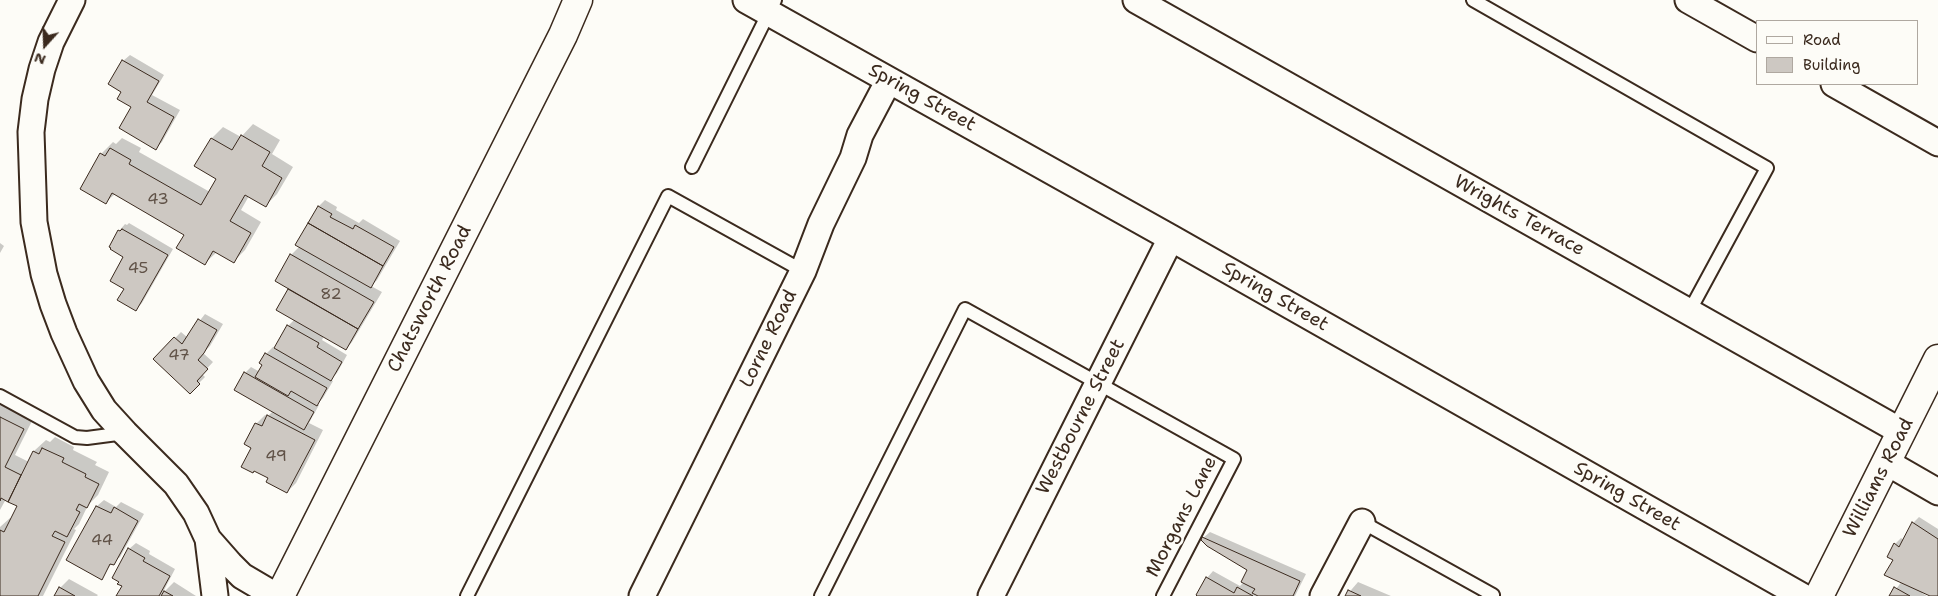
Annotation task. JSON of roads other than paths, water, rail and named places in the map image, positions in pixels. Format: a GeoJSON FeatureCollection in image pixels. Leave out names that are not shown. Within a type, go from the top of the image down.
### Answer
{"type":"FeatureCollection","features":[{"type":"Feature","properties":{"kind":"street"},"geometry":{"type":"LineString","coordinates":[[72,0],[51,42],[42,69],[35,99],[31,132],[34,222],[44,274],[64,333],[86,381],[104,410],[176,484],[196,513],[208,539],[215,596]]}},
{"type":"Feature","properties":{"kind":"street","name":"Chatsworth Road"},"geometry":{"type":"LineString","coordinates":[[280,596],[563,35],[578,0]]}},
{"type":"Feature","properties":{"kind":"street","name":"Spring Street"},"geometry":{"type":"LineString","coordinates":[[746,0],[772,6],[888,80],[1172,238],[1802,596]]}},
{"type":"Feature","properties":{"kind":"street","name":"Wrights Terrace"},"geometry":{"type":"LineString","coordinates":[[1136,0],[1902,432]]}},
{"type":"Feature","properties":{"kind":"street"},"geometry":{"type":"LineString","coordinates":[[1688,0],[1756,38]]}},
{"type":"Feature","properties":{"kind":"street","name":"Lorne Road"},"geometry":{"type":"LineString","coordinates":[[642,596],[803,271],[821,224],[853,158],[860,135],[888,80]]}},
{"type":"Feature","properties":{"kind":"street"},"geometry":{"type":"LineString","coordinates":[[1836,85],[1938,143]]}},
{"type":"Feature","properties":{"kind":"street","name":"Westbourne Street"},"geometry":{"type":"LineString","coordinates":[[991,596],[1172,238]]}},
{"type":"Feature","properties":{"kind":"street","name":"Williams Road"},"geometry":{"type":"LineString","coordinates":[[1819,596],[1938,359]]}},
{"type":"Feature","properties":{"kind":"street"},"geometry":{"type":"LineString","coordinates":[[1886,462],[1938,492]]}},
{"type":"Feature","properties":{"kind":"street"},"geometry":{"type":"LineString","coordinates":[[1323,596],[1362,522]]}},
{"type":"Feature","properties":{"kind":"street"},"geometry":{"type":"LineString","coordinates":[[208,539],[242,576],[276,596]]}},
{"type":"Feature","properties":{"kind":"lane"},"geometry":{"type":"LineString","coordinates":[[1473,0],[1768,168],[1689,312]]}},
{"type":"Feature","properties":{"kind":"lane"},"geometry":{"type":"LineString","coordinates":[[692,167],[772,6]]}},
{"type":"Feature","properties":{"kind":"lane"},"geometry":{"type":"LineString","coordinates":[[467,596],[668,196],[803,271]]}},
{"type":"Feature","properties":{"kind":"lane"},"geometry":{"type":"LineString","coordinates":[[821,596],[966,309],[1098,383]]}},
{"type":"Feature","properties":{"kind":"lane","name":"Morgans Lane"},"geometry":{"type":"LineString","coordinates":[[1098,383],[1234,459],[1163,596]]}},
{"type":"Feature","properties":{"kind":"lane"},"geometry":{"type":"LineString","coordinates":[[0,396],[75,437],[87,438],[125,433]]}},
{"type":"Feature","properties":{"kind":"lane"},"geometry":{"type":"LineString","coordinates":[[1362,522],[1493,595]]}}]}
